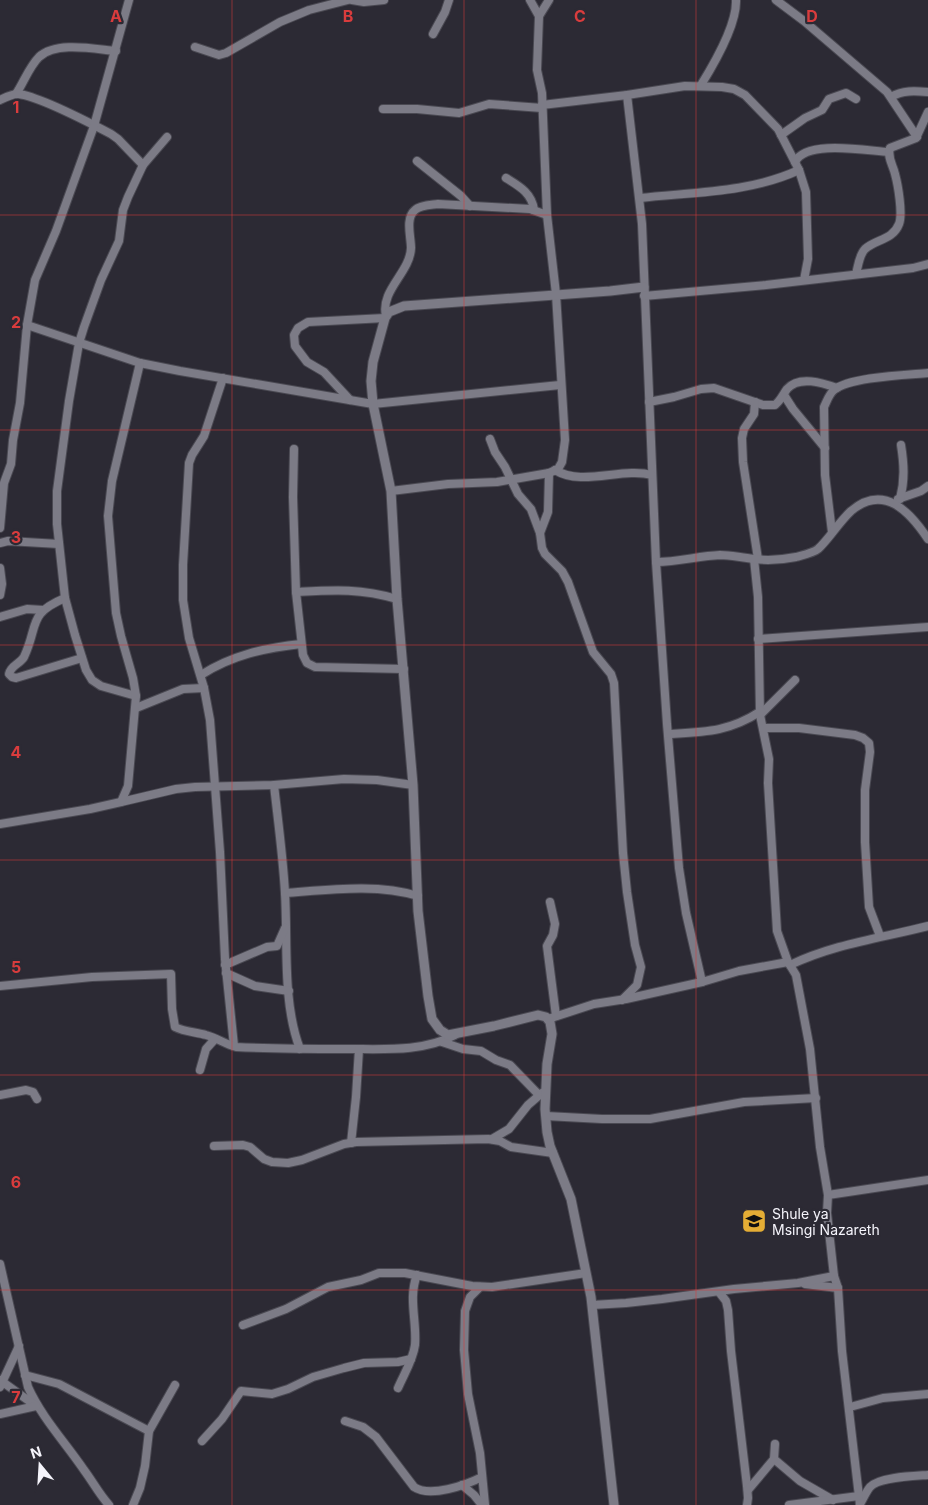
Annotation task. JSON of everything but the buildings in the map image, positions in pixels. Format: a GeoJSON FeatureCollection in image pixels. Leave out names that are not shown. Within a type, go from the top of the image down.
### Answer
{"type":"FeatureCollection","features":[{"type":"Feature","properties":{"kind":"street"},"geometry":{"type":"LineString","coordinates":[[0,528],[4,483],[11,464],[13,440],[20,403],[27,325],[36,280],[56,232],[94,126],[129,0]]}},
{"type":"Feature","properties":{"kind":"street"},"geometry":{"type":"LineString","coordinates":[[195,47],[220,55],[280,22],[308,10],[348,0]]}},
{"type":"Feature","properties":{"kind":"street"},"geometry":{"type":"LineString","coordinates":[[352,0],[364,2],[384,0]]}},
{"type":"Feature","properties":{"kind":"street"},"geometry":{"type":"LineString","coordinates":[[433,34],[449,0]]}},
{"type":"Feature","properties":{"kind":"street"},"geometry":{"type":"LineString","coordinates":[[391,490],[511,480],[552,472],[558,469],[562,462],[565,440],[560,385],[556,294],[547,215],[542,106],[538,70],[539,16],[530,0]]}},
{"type":"Feature","properties":{"kind":"street"},"geometry":{"type":"LineString","coordinates":[[539,16],[550,0]]}},
{"type":"Feature","properties":{"kind":"street"},"geometry":{"type":"LineString","coordinates":[[701,86],[713,66],[733,21],[736,0]]}},
{"type":"Feature","properties":{"kind":"street"},"geometry":{"type":"LineString","coordinates":[[776,0],[860,67],[891,97],[917,136]]}},
{"type":"Feature","properties":{"kind":"street"},"geometry":{"type":"LineString","coordinates":[[16,94],[40,56],[48,51],[67,48],[116,51]]}},
{"type":"Feature","properties":{"kind":"street"},"geometry":{"type":"LineString","coordinates":[[383,109],[417,109],[459,113],[489,104],[542,106],[661,89],[701,86],[734,89],[746,95],[778,129],[797,166],[806,192],[808,259],[804,280]]}},
{"type":"Feature","properties":{"kind":"street"},"geometry":{"type":"LineString","coordinates":[[891,97],[908,91],[928,92]]}},
{"type":"Feature","properties":{"kind":"street"},"geometry":{"type":"LineString","coordinates":[[781,135],[805,118],[819,112],[829,99],[836,95],[846,93],[856,99]]}},
{"type":"Feature","properties":{"kind":"street"},"geometry":{"type":"LineString","coordinates":[[0,100],[16,94],[28,96],[118,139],[143,165]]}},
{"type":"Feature","properties":{"kind":"street"},"geometry":{"type":"LineString","coordinates":[[627,95],[640,198],[656,562],[679,868],[686,913],[702,982]]}},
{"type":"Feature","properties":{"kind":"street"},"geometry":{"type":"LineString","coordinates":[[856,274],[862,254],[866,249],[889,237],[899,224],[900,212],[896,180],[888,154],[894,146],[909,142],[917,136],[928,112]]}},
{"type":"Feature","properties":{"kind":"street"},"geometry":{"type":"LineString","coordinates":[[136,696],[101,686],[92,680],[82,658],[65,598],[59,544],[57,491],[79,343],[101,280],[119,240],[123,210],[128,197],[143,165],[167,137]]}},
{"type":"Feature","properties":{"kind":"street"},"geometry":{"type":"LineString","coordinates":[[640,198],[747,187],[774,180],[797,166],[801,155],[825,148],[838,147],[889,152]]}},
{"type":"Feature","properties":{"kind":"street"},"geometry":{"type":"LineString","coordinates":[[417,161],[461,196],[470,206]]}},
{"type":"Feature","properties":{"kind":"street"},"geometry":{"type":"LineString","coordinates":[[506,178],[521,187],[528,194],[532,200],[534,210]]}},
{"type":"Feature","properties":{"kind":"street"},"geometry":{"type":"LineString","coordinates":[[547,215],[534,210],[438,204],[422,206],[415,210],[411,216],[409,227],[410,256],[386,301],[386,317],[373,362],[371,382],[373,404],[391,490],[397,599],[413,785],[418,896],[432,1019],[440,1030],[448,1035],[538,1015],[552,1018],[594,1004],[622,1000],[702,982],[739,971],[789,963],[880,936],[928,926]]}},
{"type":"Feature","properties":{"kind":"street"},"geometry":{"type":"LineString","coordinates":[[350,400],[324,372],[307,362],[295,346],[294,335],[298,328],[308,322],[386,317],[396,308],[404,306],[556,294],[766,285],[913,268],[928,264]]}},
{"type":"Feature","properties":{"kind":"street"},"geometry":{"type":"LineString","coordinates":[[27,325],[140,363],[373,404],[560,385]]}},
{"type":"Feature","properties":{"kind":"street"},"geometry":{"type":"LineString","coordinates":[[121,802],[128,786],[136,696],[134,678],[116,613],[108,516],[112,481],[140,363]]}},
{"type":"Feature","properties":{"kind":"street"},"geometry":{"type":"LineString","coordinates":[[832,532],[825,475],[824,407],[828,397],[846,382],[928,373]]}},
{"type":"Feature","properties":{"kind":"street"},"geometry":{"type":"LineString","coordinates":[[223,378],[204,436],[192,455],[188,476],[183,600],[189,638],[201,675],[210,720],[226,969],[234,1046]]}},
{"type":"Feature","properties":{"kind":"street"},"geometry":{"type":"LineString","coordinates":[[649,402],[701,389],[714,388],[763,405],[775,404],[788,388],[805,381],[818,382],[837,388]]}},
{"type":"Feature","properties":{"kind":"street"},"geometry":{"type":"LineString","coordinates":[[784,395],[825,448]]}},
{"type":"Feature","properties":{"kind":"street"},"geometry":{"type":"LineString","coordinates":[[755,402],[754,414],[744,429],[742,438],[743,462],[756,559],[760,713],[769,759],[768,784],[777,931],[789,963],[796,975],[810,1050],[820,1147],[828,1195],[827,1213],[834,1276],[838,1288],[842,1351],[860,1505]]}},
{"type":"Feature","properties":{"kind":"street"},"geometry":{"type":"LineString","coordinates":[[490,439],[518,494],[531,509],[545,554],[557,564],[568,582],[593,652],[607,668],[614,682],[623,853],[635,945],[641,967],[637,986],[622,1000]]}},
{"type":"Feature","properties":{"kind":"street"},"geometry":{"type":"LineString","coordinates":[[900,499],[904,478],[901,445]]}},
{"type":"Feature","properties":{"kind":"street"},"geometry":{"type":"LineString","coordinates":[[294,449],[296,592],[303,655],[307,663],[315,667],[404,669]]}},
{"type":"Feature","properties":{"kind":"street"},"geometry":{"type":"LineString","coordinates":[[552,472],[580,476],[604,476],[636,472],[652,475]]}},
{"type":"Feature","properties":{"kind":"street"},"geometry":{"type":"LineString","coordinates":[[540,533],[548,512],[552,472]]}},
{"type":"Feature","properties":{"kind":"street"},"geometry":{"type":"LineString","coordinates":[[891,502],[921,491],[928,486]]}},
{"type":"Feature","properties":{"kind":"street"},"geometry":{"type":"LineString","coordinates":[[656,562],[676,562],[720,555],[734,555],[756,559],[786,559],[818,549],[851,511],[862,503],[875,500],[891,502],[903,509],[914,518],[928,538]]}},
{"type":"Feature","properties":{"kind":"street"},"geometry":{"type":"LineString","coordinates":[[0,543],[8,541],[59,544]]}},
{"type":"Feature","properties":{"kind":"street"},"geometry":{"type":"LineString","coordinates":[[0,568],[2,584],[0,595]]}},
{"type":"Feature","properties":{"kind":"street"},"geometry":{"type":"LineString","coordinates":[[296,592],[354,590],[373,592],[397,599]]}},
{"type":"Feature","properties":{"kind":"street"},"geometry":{"type":"LineString","coordinates":[[65,598],[43,610],[38,617],[23,659],[9,671],[9,674],[16,678],[82,658]]}},
{"type":"Feature","properties":{"kind":"street"},"geometry":{"type":"LineString","coordinates":[[0,616],[27,609],[43,610]]}},
{"type":"Feature","properties":{"kind":"street"},"geometry":{"type":"LineString","coordinates":[[758,639],[928,627]]}},
{"type":"Feature","properties":{"kind":"street"},"geometry":{"type":"LineString","coordinates":[[201,675],[232,658],[277,647],[301,644]]}},
{"type":"Feature","properties":{"kind":"street"},"geometry":{"type":"LineString","coordinates":[[668,734],[723,730],[748,720],[760,713],[795,680]]}},
{"type":"Feature","properties":{"kind":"street"},"geometry":{"type":"LineString","coordinates":[[136,708],[182,690],[204,688]]}},
{"type":"Feature","properties":{"kind":"street"},"geometry":{"type":"LineString","coordinates":[[763,728],[800,728],[855,735],[869,743],[870,752],[865,790],[865,842],[869,907],[880,936]]}},
{"type":"Feature","properties":{"kind":"street"},"geometry":{"type":"LineString","coordinates":[[0,824],[82,811],[176,789],[274,785],[344,779],[377,780],[413,785]]}},
{"type":"Feature","properties":{"kind":"street"},"geometry":{"type":"LineString","coordinates":[[274,785],[285,893],[289,990],[293,1027],[300,1049]]}},
{"type":"Feature","properties":{"kind":"street"},"geometry":{"type":"LineString","coordinates":[[285,893],[381,889],[418,896]]}},
{"type":"Feature","properties":{"kind":"street"},"geometry":{"type":"LineString","coordinates":[[550,902],[555,924],[553,934],[547,946],[552,1034],[542,1093],[547,1132],[571,1199],[592,1305],[614,1505]]}},
{"type":"Feature","properties":{"kind":"street"},"geometry":{"type":"LineString","coordinates":[[226,969],[267,948],[277,946],[285,927]]}},
{"type":"Feature","properties":{"kind":"street"},"geometry":{"type":"LineString","coordinates":[[226,969],[255,986],[289,990]]}},
{"type":"Feature","properties":{"kind":"street"},"geometry":{"type":"LineString","coordinates":[[0,986],[92,977],[171,974],[172,1010],[175,1027],[182,1031],[215,1038],[234,1046],[300,1049],[424,1047],[442,1042],[457,1034]]}},
{"type":"Feature","properties":{"kind":"street"},"geometry":{"type":"LineString","coordinates":[[200,1070],[206,1048],[215,1038]]}},
{"type":"Feature","properties":{"kind":"street"},"geometry":{"type":"LineString","coordinates":[[442,1042],[481,1051],[510,1066],[542,1093]]}},
{"type":"Feature","properties":{"kind":"street"},"geometry":{"type":"LineString","coordinates":[[351,1143],[359,1049]]}},
{"type":"Feature","properties":{"kind":"street"},"geometry":{"type":"LineString","coordinates":[[0,1095],[26,1090],[33,1092],[37,1099]]}},
{"type":"Feature","properties":{"kind":"street"},"geometry":{"type":"LineString","coordinates":[[492,1140],[509,1129],[520,1114],[542,1093]]}},
{"type":"Feature","properties":{"kind":"street"},"geometry":{"type":"LineString","coordinates":[[546,1116],[650,1119],[744,1102],[816,1098]]}},
{"type":"Feature","properties":{"kind":"street"},"geometry":{"type":"LineString","coordinates":[[214,1146],[243,1145],[250,1147],[264,1159],[272,1162],[288,1163],[351,1143],[380,1141],[492,1140],[500,1141],[511,1147],[553,1153]]}},
{"type":"Feature","properties":{"kind":"street"},"geometry":{"type":"LineString","coordinates":[[828,1195],[928,1180]]}},
{"type":"Feature","properties":{"kind":"street"},"geometry":{"type":"LineString","coordinates":[[0,1264],[28,1387],[36,1406],[85,1471],[97,1492],[109,1505]]}},
{"type":"Feature","properties":{"kind":"street"},"geometry":{"type":"LineString","coordinates":[[243,1325],[286,1309],[328,1287],[361,1280],[380,1273],[405,1273],[480,1287],[521,1284],[586,1272]]}},
{"type":"Feature","properties":{"kind":"street"},"geometry":{"type":"LineString","coordinates":[[398,1388],[415,1346],[412,1296],[413,1285],[417,1275]]}},
{"type":"Feature","properties":{"kind":"street"},"geometry":{"type":"LineString","coordinates":[[592,1305],[626,1303],[798,1283],[834,1276]]}},
{"type":"Feature","properties":{"kind":"street"},"geometry":{"type":"LineString","coordinates":[[798,1283],[838,1288]]}},
{"type":"Feature","properties":{"kind":"street"},"geometry":{"type":"LineString","coordinates":[[480,1287],[470,1297],[465,1310],[464,1350],[468,1394],[478,1435],[484,1505]]}},
{"type":"Feature","properties":{"kind":"street"},"geometry":{"type":"LineString","coordinates":[[727,1306],[734,1290]]}},
{"type":"Feature","properties":{"kind":"street"},"geometry":{"type":"LineString","coordinates":[[719,1292],[723,1295],[727,1306],[748,1490],[746,1505]]}},
{"type":"Feature","properties":{"kind":"street"},"geometry":{"type":"LineString","coordinates":[[19,1346],[1,1383],[36,1406]]}},
{"type":"Feature","properties":{"kind":"street"},"geometry":{"type":"LineString","coordinates":[[202,1441],[222,1419],[241,1391],[272,1394],[288,1389],[313,1377],[344,1368],[364,1363],[398,1362],[411,1359]]}},
{"type":"Feature","properties":{"kind":"street"},"geometry":{"type":"LineString","coordinates":[[26,1375],[59,1384],[149,1431]]}},
{"type":"Feature","properties":{"kind":"street"},"geometry":{"type":"LineString","coordinates":[[133,1505],[144,1473],[149,1431],[175,1385]]}},
{"type":"Feature","properties":{"kind":"street"},"geometry":{"type":"LineString","coordinates":[[850,1407],[883,1398],[928,1394]]}},
{"type":"Feature","properties":{"kind":"street"},"geometry":{"type":"LineString","coordinates":[[0,1414],[36,1406]]}},
{"type":"Feature","properties":{"kind":"street"},"geometry":{"type":"LineString","coordinates":[[345,1421],[363,1427],[376,1437],[414,1487],[420,1490],[449,1489],[482,1476]]}},
{"type":"Feature","properties":{"kind":"street"},"geometry":{"type":"LineString","coordinates":[[748,1490],[774,1459],[775,1444]]}},
{"type":"Feature","properties":{"kind":"street"},"geometry":{"type":"LineString","coordinates":[[774,1459],[800,1481],[833,1500]]}},
{"type":"Feature","properties":{"kind":"street"},"geometry":{"type":"LineString","coordinates":[[860,1505],[874,1484],[890,1479],[928,1474]]}},
{"type":"Feature","properties":{"kind":"street"},"geometry":{"type":"LineString","coordinates":[[462,1485],[484,1505]]}},
{"type":"Feature","properties":{"kind":"street"},"geometry":{"type":"LineString","coordinates":[[789,1505],[859,1496]]}},
{"type":"Feature","properties":{"kind":"place","name":"Shule ya Msingi Nazareth"},"geometry":{"type":"Point","coordinates":[754,1221]}}]}
